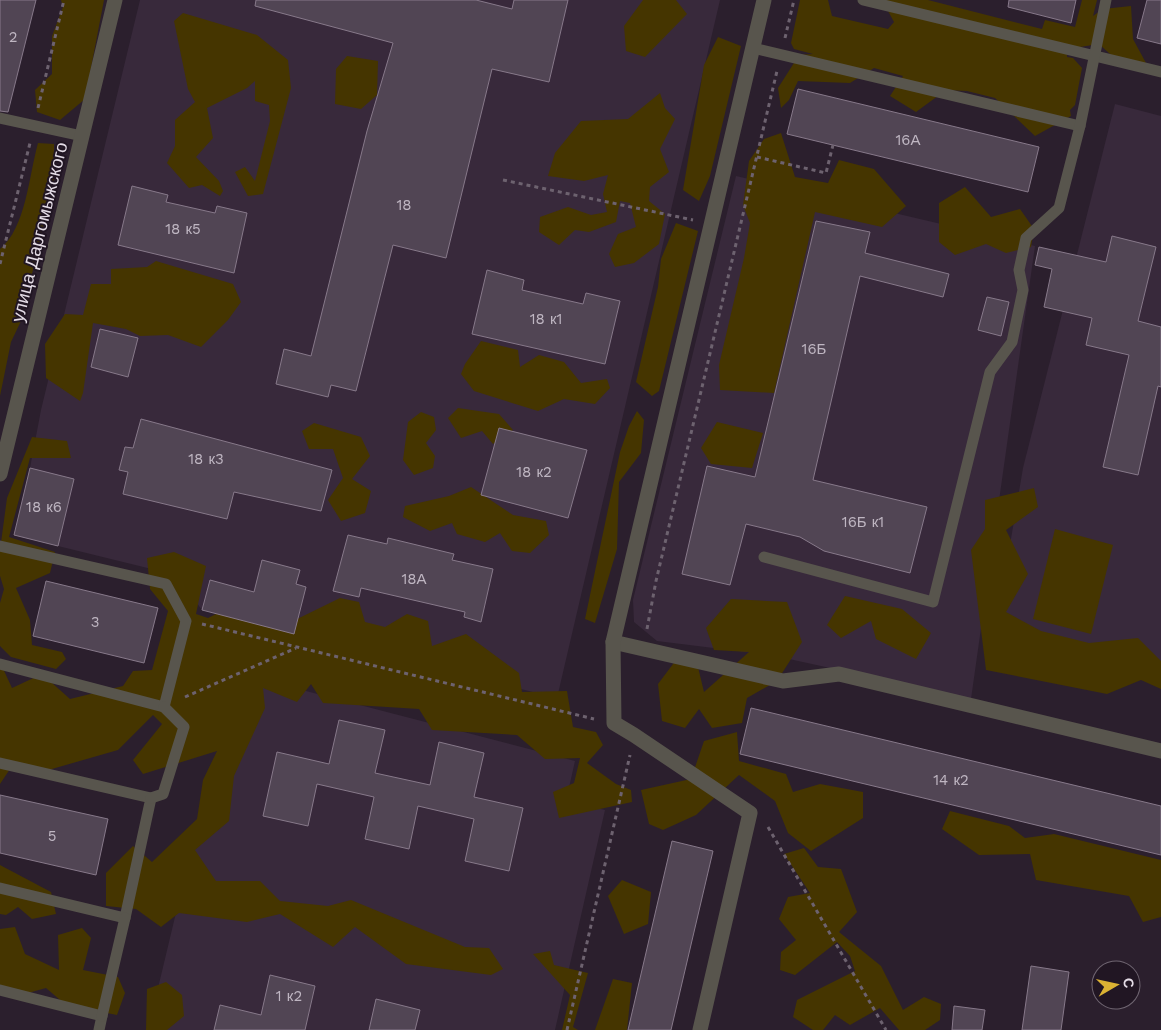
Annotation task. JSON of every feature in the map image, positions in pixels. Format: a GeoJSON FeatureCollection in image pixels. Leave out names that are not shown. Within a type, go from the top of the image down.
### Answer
{"type":"FeatureCollection","features":[{"type":"Feature","properties":{"kind":"street","name":"улица Даргомыжского"},"geometry":{"type":"LineString","coordinates":[[0,474],[4,440],[115,0]]}},
{"type":"Feature","properties":{"kind":"street"},"geometry":{"type":"LineString","coordinates":[[700,1030],[750,813],[634,735],[614,724],[612,642],[764,0]]}},
{"type":"Feature","properties":{"kind":"street"},"geometry":{"type":"LineString","coordinates":[[612,642],[784,680],[839,674],[1161,751]]}},
{"type":"Feature","properties":{"kind":"lane"},"geometry":{"type":"LineString","coordinates":[[864,0],[1161,72]]}},
{"type":"Feature","properties":{"kind":"lane"},"geometry":{"type":"LineString","coordinates":[[764,557],[933,602],[990,372],[1012,342],[1023,290],[1019,270],[1026,238],[1059,208],[1080,126],[1106,0]]}},
{"type":"Feature","properties":{"kind":"lane"},"geometry":{"type":"LineString","coordinates":[[753,48],[1080,126]]}},
{"type":"Feature","properties":{"kind":"lane"},"geometry":{"type":"LineString","coordinates":[[0,118],[82,136]]}},
{"type":"Feature","properties":{"kind":"lane"},"geometry":{"type":"LineString","coordinates":[[0,546],[166,584],[186,621],[164,707]]}},
{"type":"Feature","properties":{"kind":"lane"},"geometry":{"type":"LineString","coordinates":[[0,664],[164,707],[184,727],[163,794],[151,798],[0,763]]}},
{"type":"Feature","properties":{"kind":"lane"},"geometry":{"type":"LineString","coordinates":[[99,1030],[151,798]]}},
{"type":"Feature","properties":{"kind":"lane"},"geometry":{"type":"LineString","coordinates":[[0,888],[125,918]]}},
{"type":"Feature","properties":{"kind":"lane"},"geometry":{"type":"LineString","coordinates":[[0,990],[102,1016]]}},
{"type":"Feature","properties":{"kind":"path"},"geometry":{"type":"LineString","coordinates":[[644,650],[656,581],[794,0]]}},
{"type":"Feature","properties":{"kind":"path"},"geometry":{"type":"LineString","coordinates":[[758,157],[826,173],[833,145]]}},
{"type":"Feature","properties":{"kind":"path"},"geometry":{"type":"LineString","coordinates":[[503,180],[740,231]]}},
{"type":"Feature","properties":{"kind":"path"},"geometry":{"type":"LineString","coordinates":[[186,621],[614,724]]}},
{"type":"Feature","properties":{"kind":"path"},"geometry":{"type":"LineString","coordinates":[[164,707],[297,647]]}},
{"type":"Feature","properties":{"kind":"path"},"geometry":{"type":"LineString","coordinates":[[567,1030],[634,735]]}},
{"type":"Feature","properties":{"kind":"path"},"geometry":{"type":"LineString","coordinates":[[750,813],[766,825],[886,1030]]}},
{"type":"Feature","properties":{"kind":"shaded area"},"geometry":{"type":"Polygon","coordinates":[[[61,0],[104,0],[85,99],[60,120],[37,112],[35,90],[52,74],[52,36],[63,7],[61,0]]]}},
{"type":"Feature","properties":{"kind":"shaded area"},"geometry":{"type":"Polygon","coordinates":[[[140,0],[720,0],[557,698],[202,610],[176,575],[58,546],[30,468],[41,410],[140,0]]]}},
{"type":"Feature","properties":{"kind":"shaded area"},"geometry":{"type":"Polygon","coordinates":[[[643,0],[676,0],[687,14],[645,57],[626,51],[624,26],[643,0]]]}},
{"type":"Feature","properties":{"kind":"shaded area"},"geometry":{"type":"Polygon","coordinates":[[[800,0],[828,0],[832,16],[888,29],[894,22],[882,0],[928,0],[1042,29],[1045,20],[1075,27],[1082,0],[1097,0],[1093,16],[1103,9],[1131,6],[1133,39],[1146,63],[1120,63],[1099,44],[1067,49],[1067,57],[1073,58],[1082,68],[1075,105],[1070,110],[1071,116],[1035,136],[995,98],[967,91],[946,90],[916,112],[890,96],[903,76],[874,68],[850,83],[798,81],[789,100],[781,108],[778,88],[799,55],[813,54],[794,49],[791,43],[800,0]]]}},
{"type":"Feature","properties":{"kind":"shaded area"},"geometry":{"type":"Polygon","coordinates":[[[183,13],[257,35],[288,60],[291,88],[263,194],[248,196],[235,172],[245,167],[255,181],[270,121],[269,105],[255,101],[255,81],[247,88],[207,108],[213,138],[196,157],[219,181],[223,191],[220,196],[202,185],[189,188],[167,163],[175,146],[175,120],[195,102],[188,89],[174,21],[183,13]]]}},
{"type":"Feature","properties":{"kind":"shaded area"},"geometry":{"type":"Polygon","coordinates":[[[718,37],[741,46],[710,176],[699,201],[683,190],[704,65],[718,37]]]}},
{"type":"Feature","properties":{"kind":"shaded area"},"geometry":{"type":"Polygon","coordinates":[[[347,56],[378,61],[377,95],[361,109],[335,104],[336,69],[347,56]]]}},
{"type":"Feature","properties":{"kind":"shaded area"},"geometry":{"type":"Polygon","coordinates":[[[660,93],[665,108],[675,119],[660,149],[669,172],[650,187],[649,201],[665,214],[659,244],[634,263],[615,267],[609,254],[618,234],[636,227],[630,203],[620,201],[616,222],[589,232],[575,230],[559,245],[539,232],[540,217],[568,207],[591,215],[607,212],[603,194],[608,175],[584,181],[548,176],[555,153],[581,121],[628,119],[660,93]]]}},
{"type":"Feature","properties":{"kind":"shaded area"},"geometry":{"type":"Polygon","coordinates":[[[1115,104],[1161,116],[1161,679],[994,639],[1023,468],[1115,104]]]}},
{"type":"Feature","properties":{"kind":"shaded area"},"geometry":{"type":"Polygon","coordinates":[[[781,133],[795,177],[828,183],[839,160],[874,169],[906,206],[882,227],[815,212],[774,393],[720,390],[719,365],[744,258],[750,223],[743,205],[749,161],[764,139],[781,133]]]}},
{"type":"Feature","properties":{"kind":"shaded area"},"geometry":{"type":"Polygon","coordinates":[[[38,143],[54,144],[54,180],[21,321],[11,342],[0,396],[0,249],[9,240],[21,215],[38,143]]]}},
{"type":"Feature","properties":{"kind":"shaded area"},"geometry":{"type":"Polygon","coordinates":[[[736,176],[1035,246],[971,699],[771,655],[657,641],[634,622],[633,600],[736,176]]]}},
{"type":"Feature","properties":{"kind":"shaded area"},"geometry":{"type":"Polygon","coordinates":[[[965,187],[991,217],[1020,209],[1034,229],[1031,247],[1006,253],[986,244],[955,255],[939,242],[939,203],[965,187]]]}},
{"type":"Feature","properties":{"kind":"shaded area"},"geometry":{"type":"Polygon","coordinates":[[[676,223],[698,231],[659,391],[652,396],[636,382],[658,287],[661,259],[676,223]]]}},
{"type":"Feature","properties":{"kind":"shaded area"},"geometry":{"type":"Polygon","coordinates":[[[156,261],[233,284],[241,302],[228,320],[201,347],[168,335],[140,336],[126,329],[93,323],[83,393],[80,401],[46,378],[45,344],[65,314],[83,315],[91,284],[111,284],[111,269],[147,267],[156,261]]]}},
{"type":"Feature","properties":{"kind":"shaded area"},"geometry":{"type":"Polygon","coordinates":[[[481,341],[518,350],[520,367],[539,355],[564,362],[581,383],[607,379],[610,388],[595,404],[564,399],[538,411],[474,391],[461,374],[465,364],[481,341]]]}},
{"type":"Feature","properties":{"kind":"shaded area"},"geometry":{"type":"Polygon","coordinates":[[[458,408],[499,414],[513,430],[493,444],[482,431],[461,438],[448,418],[458,408]]]}},
{"type":"Feature","properties":{"kind":"shaded area"},"geometry":{"type":"Polygon","coordinates":[[[637,411],[644,420],[641,453],[619,482],[617,549],[595,623],[585,619],[620,452],[629,426],[637,411]]]}},
{"type":"Feature","properties":{"kind":"shaded area"},"geometry":{"type":"Polygon","coordinates":[[[421,412],[434,417],[436,430],[426,443],[435,456],[433,468],[414,475],[403,460],[408,422],[421,412]]]}},
{"type":"Feature","properties":{"kind":"shaded area"},"geometry":{"type":"Polygon","coordinates":[[[717,422],[763,433],[752,468],[711,464],[701,448],[717,422]]]}},
{"type":"Feature","properties":{"kind":"shaded area"},"geometry":{"type":"Polygon","coordinates":[[[314,423],[361,437],[370,456],[352,479],[371,491],[365,513],[341,521],[328,500],[343,478],[333,449],[309,449],[302,431],[314,423]]]}},
{"type":"Feature","properties":{"kind":"shaded area"},"geometry":{"type":"Polygon","coordinates":[[[32,437],[67,441],[71,458],[30,458],[9,537],[55,552],[50,573],[16,588],[30,620],[32,645],[62,652],[66,659],[56,669],[11,657],[0,646],[0,603],[4,589],[0,576],[0,550],[7,498],[32,437]]]}},
{"type":"Feature","properties":{"kind":"shaded area"},"geometry":{"type":"Polygon","coordinates":[[[471,487],[513,515],[546,521],[549,535],[530,553],[512,551],[500,533],[485,542],[457,534],[452,523],[430,531],[403,517],[405,506],[449,496],[471,487]]]}},
{"type":"Feature","properties":{"kind":"shaded area"},"geometry":{"type":"Polygon","coordinates":[[[1034,488],[1038,507],[1006,530],[1028,574],[1006,612],[1041,631],[1089,643],[1138,638],[1161,661],[1161,689],[1141,680],[1107,694],[986,670],[971,550],[985,529],[985,500],[1034,488]]]}},
{"type":"Feature","properties":{"kind":"shaded area"},"geometry":{"type":"Polygon","coordinates":[[[1055,529],[1113,545],[1091,634],[1033,619],[1055,529]]]}},
{"type":"Feature","properties":{"kind":"shaded area"},"geometry":{"type":"Polygon","coordinates":[[[174,552],[206,566],[196,614],[208,618],[234,605],[289,623],[340,598],[359,602],[365,622],[385,627],[407,614],[428,621],[432,646],[466,634],[519,673],[522,692],[567,691],[573,727],[596,732],[603,745],[587,763],[616,784],[631,790],[632,802],[559,818],[553,792],[574,783],[580,758],[545,759],[517,735],[432,730],[419,709],[323,703],[311,684],[297,702],[263,688],[265,708],[234,776],[229,821],[195,850],[216,881],[260,881],[280,901],[328,906],[351,900],[465,947],[489,948],[503,969],[491,975],[406,964],[355,927],[333,947],[280,914],[247,922],[179,913],[161,927],[136,909],[106,906],[106,873],[133,846],[152,862],[197,819],[203,780],[217,751],[143,774],[133,760],[162,724],[153,715],[118,750],[38,773],[10,769],[0,784],[0,662],[12,688],[42,674],[70,699],[123,686],[133,671],[152,670],[168,611],[150,589],[147,558],[174,552]]]}},
{"type":"Feature","properties":{"kind":"shaded area"},"geometry":{"type":"Polygon","coordinates":[[[845,596],[902,609],[931,633],[916,659],[876,639],[871,621],[841,638],[827,625],[845,596]]]}},
{"type":"Feature","properties":{"kind":"shaded area"},"geometry":{"type":"Polygon","coordinates":[[[731,599],[787,602],[802,642],[777,681],[747,698],[742,723],[712,728],[699,709],[685,728],[662,721],[658,684],[679,656],[697,663],[704,692],[749,652],[714,650],[706,628],[731,599]]]}},
{"type":"Feature","properties":{"kind":"shaded area"},"geometry":{"type":"Polygon","coordinates":[[[241,674],[575,761],[566,801],[605,810],[555,1030],[148,1030],[180,896],[241,674]]]}},
{"type":"Feature","properties":{"kind":"shaded area"},"geometry":{"type":"Polygon","coordinates":[[[737,732],[739,761],[786,774],[793,792],[820,784],[863,792],[863,818],[811,851],[788,833],[775,801],[739,775],[696,815],[663,830],[649,824],[641,790],[691,779],[704,741],[737,732]]]}},
{"type":"Feature","properties":{"kind":"shaded area"},"geometry":{"type":"Polygon","coordinates":[[[950,811],[1009,826],[1025,838],[1054,834],[1161,860],[1161,917],[1143,922],[1129,896],[1036,880],[1030,854],[979,855],[942,829],[950,811]]]}},
{"type":"Feature","properties":{"kind":"shaded area"},"geometry":{"type":"Polygon","coordinates":[[[804,848],[818,867],[841,869],[857,912],[839,932],[881,966],[903,1010],[924,997],[941,1004],[940,1020],[925,1030],[899,1030],[880,1008],[850,1025],[835,1015],[823,1030],[813,1030],[793,1017],[797,1000],[855,971],[850,956],[837,942],[795,975],[780,970],[781,952],[796,940],[779,919],[788,897],[810,893],[784,854],[804,848]]]}},
{"type":"Feature","properties":{"kind":"shaded area"},"geometry":{"type":"Polygon","coordinates":[[[0,865],[51,892],[56,914],[32,919],[18,907],[6,915],[0,914],[0,865]]]}},
{"type":"Feature","properties":{"kind":"shaded area"},"geometry":{"type":"Polygon","coordinates":[[[622,880],[651,892],[648,924],[624,934],[608,896],[622,880]]]}},
{"type":"Feature","properties":{"kind":"shaded area"},"geometry":{"type":"Polygon","coordinates":[[[15,927],[25,954],[59,970],[58,935],[82,928],[91,938],[83,970],[118,977],[125,993],[117,1015],[66,1005],[46,988],[28,993],[0,985],[0,929],[15,927]]]}},
{"type":"Feature","properties":{"kind":"shaded area"},"geometry":{"type":"Polygon","coordinates":[[[550,951],[554,965],[588,973],[573,1027],[578,1030],[562,1030],[570,995],[533,954],[550,951]]]}},
{"type":"Feature","properties":{"kind":"shaded area"},"geometry":{"type":"Polygon","coordinates":[[[613,979],[632,983],[627,1030],[595,1030],[613,979]]]}},
{"type":"Feature","properties":{"kind":"shaded area"},"geometry":{"type":"Polygon","coordinates":[[[166,982],[182,995],[184,1016],[167,1030],[146,1030],[147,989],[166,982]]]}},
{"type":"Feature","properties":{"kind":"building"},"geometry":{"type":"Polygon","coordinates":[[[0,0],[36,0],[8,112],[0,111],[0,0]]]}},
{"type":"Feature","properties":{"kind":"building"},"geometry":{"type":"Polygon","coordinates":[[[256,0],[476,0],[512,9],[514,0],[568,0],[549,82],[492,69],[446,258],[393,245],[356,391],[331,385],[328,397],[276,384],[284,349],[311,356],[367,131],[393,43],[255,6],[256,0]]]}},
{"type":"Feature","properties":{"kind":"building"},"geometry":{"type":"Polygon","coordinates":[[[1009,0],[1076,0],[1071,23],[1008,7],[1009,0]]]}},
{"type":"Feature","properties":{"kind":"building"},"geometry":{"type":"Polygon","coordinates":[[[1147,0],[1161,0],[1161,44],[1137,38],[1147,0]]]}},
{"type":"Feature","properties":{"kind":"building"},"geometry":{"type":"Polygon","coordinates":[[[798,89],[1039,147],[1028,192],[787,134],[798,89]]]}},
{"type":"Feature","properties":{"kind":"building"},"geometry":{"type":"Polygon","coordinates":[[[132,186],[168,195],[166,202],[215,213],[217,206],[247,213],[234,273],[118,245],[132,186]]]}},
{"type":"Feature","properties":{"kind":"building"},"geometry":{"type":"Polygon","coordinates":[[[816,221],[870,232],[865,253],[949,274],[943,297],[860,276],[813,480],[927,507],[910,573],[824,551],[800,537],[746,524],[730,585],[682,574],[707,466],[755,477],[816,221]]]}},
{"type":"Feature","properties":{"kind":"building"},"geometry":{"type":"Polygon","coordinates":[[[1112,236],[1156,247],[1138,321],[1161,327],[1161,387],[1158,386],[1138,475],[1103,467],[1129,355],[1086,345],[1092,318],[1044,307],[1052,269],[1035,265],[1039,247],[1106,262],[1112,236]]]}},
{"type":"Feature","properties":{"kind":"building"},"geometry":{"type":"Polygon","coordinates":[[[487,270],[524,280],[522,290],[583,304],[586,293],[620,301],[605,364],[472,334],[487,270]]]}},
{"type":"Feature","properties":{"kind":"building"},"geometry":{"type":"Polygon","coordinates":[[[987,297],[1009,302],[1001,336],[978,330],[987,297]]]}},
{"type":"Feature","properties":{"kind":"building"},"geometry":{"type":"Polygon","coordinates":[[[100,329],[138,338],[128,377],[91,367],[100,329]]]}},
{"type":"Feature","properties":{"kind":"building"},"geometry":{"type":"Polygon","coordinates":[[[141,419],[332,470],[321,511],[234,492],[227,519],[123,494],[128,472],[119,470],[125,447],[133,448],[141,419]]]}},
{"type":"Feature","properties":{"kind":"building"},"geometry":{"type":"Polygon","coordinates":[[[499,428],[587,450],[568,518],[481,495],[499,428]]]}},
{"type":"Feature","properties":{"kind":"building"},"geometry":{"type":"Polygon","coordinates":[[[30,468],[74,479],[58,546],[14,535],[30,468]]]}},
{"type":"Feature","properties":{"kind":"building"},"geometry":{"type":"Polygon","coordinates":[[[348,535],[387,544],[388,538],[454,554],[452,560],[493,569],[481,622],[464,617],[465,612],[361,588],[359,597],[333,591],[348,535]]]}},
{"type":"Feature","properties":{"kind":"building"},"geometry":{"type":"Polygon","coordinates":[[[262,560],[300,570],[296,584],[306,587],[294,634],[202,610],[210,580],[254,592],[262,560]]]}},
{"type":"Feature","properties":{"kind":"building"},"geometry":{"type":"Polygon","coordinates":[[[46,581],[158,608],[144,663],[33,636],[46,581]]]}},
{"type":"Feature","properties":{"kind":"building"},"geometry":{"type":"Polygon","coordinates":[[[751,708],[1161,806],[1161,855],[740,754],[751,708]]]}},
{"type":"Feature","properties":{"kind":"building"},"geometry":{"type":"Polygon","coordinates":[[[339,720],[385,730],[375,773],[430,785],[439,742],[484,753],[474,797],[523,808],[509,871],[465,861],[474,819],[418,806],[409,849],[365,839],[374,797],[317,784],[308,826],[263,816],[277,752],[329,764],[339,720]]]}},
{"type":"Feature","properties":{"kind":"building"},"geometry":{"type":"Polygon","coordinates":[[[0,795],[108,819],[96,875],[0,853],[0,795]]]}},
{"type":"Feature","properties":{"kind":"building"},"geometry":{"type":"Polygon","coordinates":[[[672,841],[713,851],[671,1030],[628,1030],[672,841]]]}},
{"type":"Feature","properties":{"kind":"building"},"geometry":{"type":"Polygon","coordinates":[[[1031,966],[1069,972],[1061,1030],[1022,1030],[1031,966]]]}},
{"type":"Feature","properties":{"kind":"building"},"geometry":{"type":"Polygon","coordinates":[[[270,975],[315,986],[305,1030],[214,1030],[220,1005],[261,1015],[270,975]]]}},
{"type":"Feature","properties":{"kind":"building"},"geometry":{"type":"Polygon","coordinates":[[[376,999],[420,1010],[415,1030],[369,1030],[376,999]]]}},
{"type":"Feature","properties":{"kind":"building"},"geometry":{"type":"Polygon","coordinates":[[[954,1006],[985,1010],[982,1030],[952,1030],[954,1006]]]}}]}
